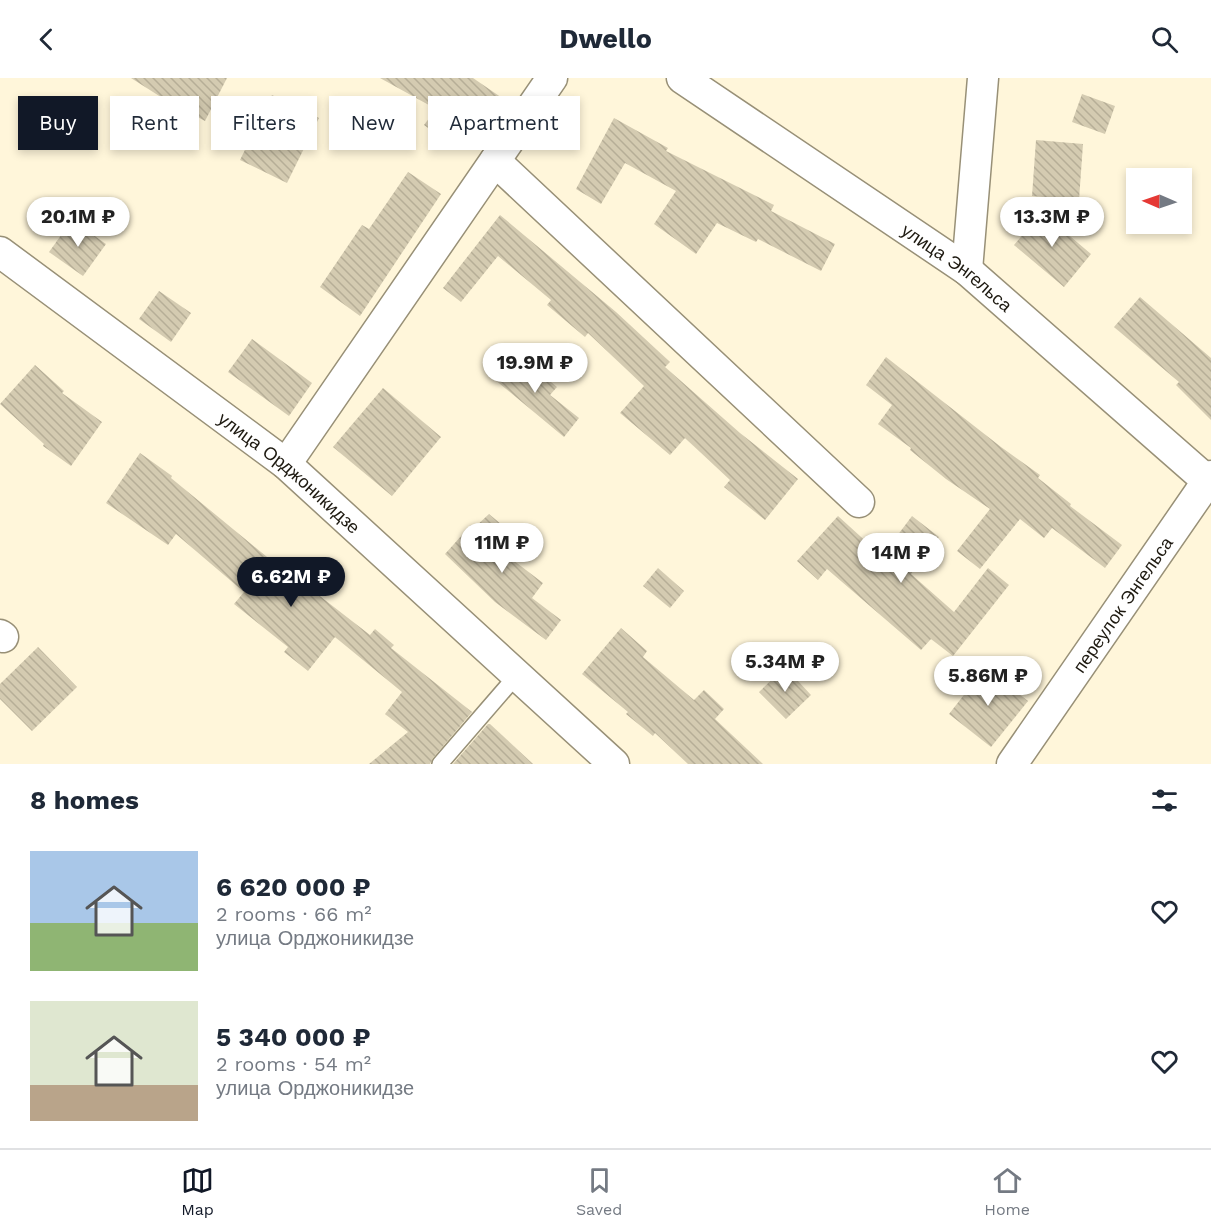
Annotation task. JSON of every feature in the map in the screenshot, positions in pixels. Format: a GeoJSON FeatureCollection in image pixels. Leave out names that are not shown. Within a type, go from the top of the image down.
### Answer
{"type":"FeatureCollection","features":[{"type":"Feature","properties":{"kind":"street"},"geometry":{"type":"LineString","coordinates":[[286,464],[552,78]]}},
{"type":"Feature","properties":{"kind":"street","name":"улица Энгельса"},"geometry":{"type":"LineString","coordinates":[[682,78],[967,270],[1210,480]]}},
{"type":"Feature","properties":{"kind":"street"},"geometry":{"type":"LineString","coordinates":[[967,270],[983,78]]}},
{"type":"Feature","properties":{"kind":"street"},"geometry":{"type":"LineString","coordinates":[[495,161],[859,502]]}},
{"type":"Feature","properties":{"kind":"street","name":"улица Орджоникидзе"},"geometry":{"type":"LineString","coordinates":[[0,252],[286,464],[614,764]]}},
{"type":"Feature","properties":{"kind":"street","name":"переулок Энгельса"},"geometry":{"type":"LineString","coordinates":[[1012,764],[1210,480]]}},
{"type":"Feature","properties":{"kind":"lane"},"geometry":{"type":"LineString","coordinates":[[440,764],[517,675]]}},
{"type":"Feature","properties":{"kind":"building"},"geometry":{"type":"Polygon","coordinates":[[[131,78],[227,78],[218,96],[211,96],[211,109],[205,121],[199,118],[199,96],[159,96],[131,78]]]}},
{"type":"Feature","properties":{"kind":"building"},"geometry":{"type":"Polygon","coordinates":[[[380,78],[473,78],[499,96],[428,96],[428,105],[380,78]]]}},
{"type":"Feature","properties":{"kind":"building"},"geometry":{"type":"Polygon","coordinates":[[[1082,94],[1115,106],[1105,134],[1072,122],[1082,94]]]}},
{"type":"Feature","properties":{"kind":"building"},"geometry":{"type":"Polygon","coordinates":[[[614,118],[668,148],[666,151],[774,205],[771,211],[835,244],[821,271],[758,239],[756,242],[717,223],[696,254],[654,224],[676,191],[625,163],[601,204],[576,189],[614,118]]]}},
{"type":"Feature","properties":{"kind":"building"},"geometry":{"type":"Polygon","coordinates":[[[1036,140],[1083,144],[1079,200],[1032,196],[1036,140]]]}},
{"type":"Feature","properties":{"kind":"building"},"geometry":{"type":"Polygon","coordinates":[[[245,150],[303,150],[287,183],[240,160],[245,150]]]}},
{"type":"Feature","properties":{"kind":"building"},"geometry":{"type":"Polygon","coordinates":[[[408,172],[441,194],[360,316],[320,287],[362,225],[369,229],[408,172]]]}},
{"type":"Feature","properties":{"kind":"building"},"geometry":{"type":"Polygon","coordinates":[[[1032,204],[1091,254],[1064,287],[1014,245],[1030,226],[1032,204]]]}},
{"type":"Feature","properties":{"kind":"building"},"geometry":{"type":"Polygon","coordinates":[[[500,215],[616,312],[670,362],[665,367],[740,433],[798,479],[765,520],[724,487],[730,480],[685,438],[670,455],[620,413],[644,386],[588,333],[585,337],[547,305],[551,300],[498,256],[461,302],[443,288],[500,215]]]}},
{"type":"Feature","properties":{"kind":"building"},"geometry":{"type":"Polygon","coordinates":[[[72,220],[106,244],[83,276],[49,252],[72,220]]]}},
{"type":"Feature","properties":{"kind":"building"},"geometry":{"type":"Polygon","coordinates":[[[159,291],[191,313],[171,342],[139,319],[159,291]]]}},
{"type":"Feature","properties":{"kind":"building"},"geometry":{"type":"Polygon","coordinates":[[[1140,297],[1211,358],[1211,420],[1176,385],[1179,382],[1114,327],[1140,297]]]}},
{"type":"Feature","properties":{"kind":"building"},"geometry":{"type":"Polygon","coordinates":[[[252,339],[312,383],[289,416],[228,372],[252,339]]]}},
{"type":"Feature","properties":{"kind":"building"},"geometry":{"type":"Polygon","coordinates":[[[501,357],[521,372],[528,363],[557,387],[550,395],[579,418],[564,437],[488,374],[501,357]]]}},
{"type":"Feature","properties":{"kind":"building"},"geometry":{"type":"Polygon","coordinates":[[[886,357],[1040,475],[1038,478],[1071,504],[1070,506],[1122,545],[1105,568],[1052,528],[1044,538],[1020,519],[980,569],[957,551],[990,509],[946,479],[910,450],[911,448],[878,424],[892,405],[866,385],[886,357]]]}},
{"type":"Feature","properties":{"kind":"building"},"geometry":{"type":"Polygon","coordinates":[[[35,365],[64,391],[62,393],[102,422],[71,466],[43,446],[44,444],[0,404],[35,365]]]}},
{"type":"Feature","properties":{"kind":"building"},"geometry":{"type":"Polygon","coordinates":[[[383,388],[441,437],[392,496],[333,447],[383,388]]]}},
{"type":"Feature","properties":{"kind":"building"},"geometry":{"type":"Polygon","coordinates":[[[140,453],[172,476],[171,478],[301,585],[303,583],[370,635],[375,629],[394,645],[391,648],[472,712],[430,764],[369,764],[408,732],[385,714],[402,692],[335,637],[308,671],[284,652],[288,647],[234,604],[244,592],[176,534],[168,545],[106,503],[140,453]]]}},
{"type":"Feature","properties":{"kind":"building"},"geometry":{"type":"Polygon","coordinates":[[[489,514],[515,536],[501,551],[543,583],[532,598],[561,620],[546,640],[495,602],[445,554],[471,525],[474,528],[489,514]]]}},
{"type":"Feature","properties":{"kind":"building"},"geometry":{"type":"Polygon","coordinates":[[[838,516],[882,556],[912,516],[939,537],[911,574],[954,612],[988,568],[1009,585],[953,656],[931,639],[921,650],[827,569],[818,580],[797,561],[838,516]]]}},
{"type":"Feature","properties":{"kind":"building"},"geometry":{"type":"Polygon","coordinates":[[[658,568],[684,591],[670,608],[643,586],[658,568]]]}},
{"type":"Feature","properties":{"kind":"building"},"geometry":{"type":"Polygon","coordinates":[[[621,628],[647,651],[643,657],[694,700],[704,690],[724,709],[715,719],[763,764],[688,764],[655,733],[653,736],[582,674],[621,628]]]}},
{"type":"Feature","properties":{"kind":"building"},"geometry":{"type":"Polygon","coordinates":[[[38,647],[77,687],[32,731],[0,699],[0,684],[38,647]]]}},
{"type":"Feature","properties":{"kind":"building"},"geometry":{"type":"Polygon","coordinates":[[[785,667],[811,695],[786,719],[759,692],[785,667]]]}},
{"type":"Feature","properties":{"kind":"building"},"geometry":{"type":"Polygon","coordinates":[[[985,668],[1028,701],[991,747],[949,714],[985,668]]]}},
{"type":"Feature","properties":{"kind":"building"},"geometry":{"type":"Polygon","coordinates":[[[490,724],[533,764],[453,764],[490,724]]]}}]}
